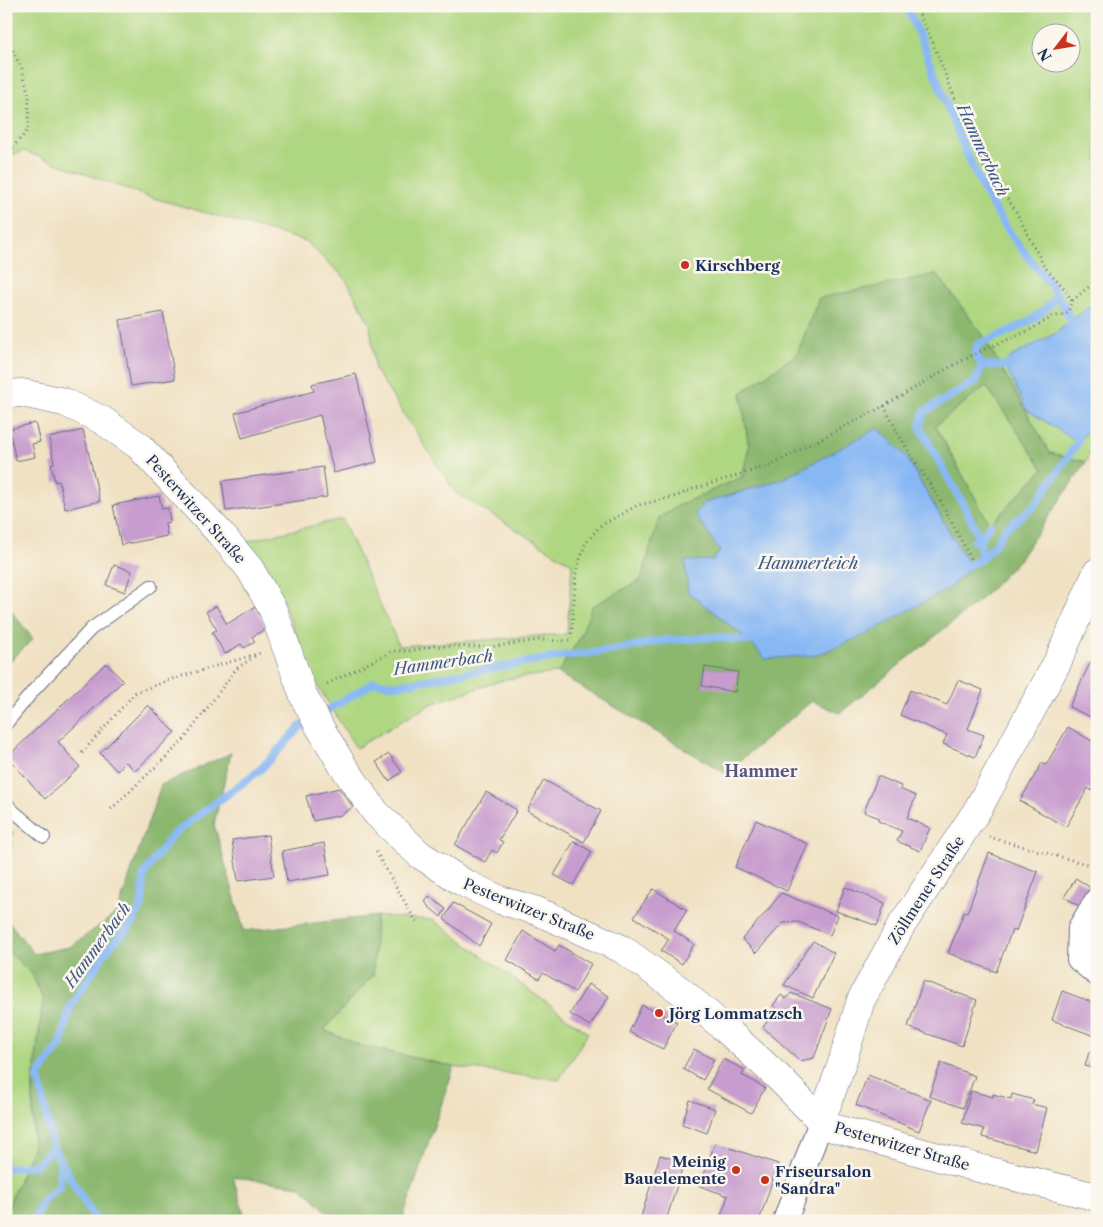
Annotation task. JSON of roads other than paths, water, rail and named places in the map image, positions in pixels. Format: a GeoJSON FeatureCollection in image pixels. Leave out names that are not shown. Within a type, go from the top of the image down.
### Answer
{"type":"FeatureCollection","features":[{"type":"Feature","properties":{"kind":"street","name":"Pesterwitzer Straße"},"geometry":{"type":"LineString","coordinates":[[6,394],[22,393],[64,402],[102,420],[139,446],[219,532],[250,569],[273,610],[272,649],[343,766],[376,812],[419,854],[464,883],[500,900],[545,914],[622,949],[681,992],[722,1026],[778,1077],[821,1121],[833,1128],[978,1168],[1097,1197]]}},
{"type":"Feature","properties":{"kind":"street","name":"Zöllmener Straße"},"geometry":{"type":"LineString","coordinates":[[785,1221],[840,1066],[861,1000],[901,926],[978,809],[1058,661],[1097,572]]}},
{"type":"Feature","properties":{"kind":"street"},"geometry":{"type":"LineString","coordinates":[[1097,900],[1080,928],[1079,959],[1097,974]]}},
{"type":"Feature","properties":{"kind":"lane"},"geometry":{"type":"LineString","coordinates":[[6,724],[33,691],[91,630],[151,586]]}},
{"type":"Feature","properties":{"kind":"lane"},"geometry":{"type":"LineString","coordinates":[[6,802],[11,809],[44,837]]}},
{"type":"Feature","properties":{"kind":"water"},"geometry":{"type":"Polygon","coordinates":[[[1097,300],[1097,395],[1089,429],[1078,442],[1027,410],[1005,366],[1011,357],[1056,333],[1097,300]]]}},
{"type":"Feature","properties":{"kind":"water","name":"Hammerteich"},"geometry":{"type":"Polygon","coordinates":[[[878,428],[905,455],[969,565],[969,569],[949,588],[867,634],[817,655],[765,659],[750,641],[688,592],[685,561],[713,560],[720,551],[695,514],[705,503],[783,479],[878,428]]]}},
{"type":"Feature","properties":{"kind":"waterway","name":"Hammerbach"},"geometry":{"type":"LineString","coordinates":[[906,6],[926,51],[962,144],[983,189],[1009,232],[1057,295],[1071,322]]}},
{"type":"Feature","properties":{"kind":"waterway","name":"Hammerbach"},"geometry":{"type":"LineString","coordinates":[[960,563],[969,565],[981,559],[980,538],[920,427],[924,412],[976,381],[982,365],[976,355],[977,345],[1011,331],[1032,319],[1042,312],[1057,294]]}},
{"type":"Feature","properties":{"kind":"waterway","name":"Hammerbach"},"geometry":{"type":"LineString","coordinates":[[982,365],[1005,366],[1013,362]]}},
{"type":"Feature","properties":{"kind":"waterway","name":"Hammerbach"},"geometry":{"type":"LineString","coordinates":[[979,560],[994,546],[1004,530],[1034,506],[1078,442],[1079,432]]}},
{"type":"Feature","properties":{"kind":"waterway"},"geometry":{"type":"LineString","coordinates":[[974,541],[980,538],[990,525]]}},
{"type":"Feature","properties":{"kind":"waterway","name":"Hammerbach"},"geometry":{"type":"LineString","coordinates":[[34,1221],[43,1200],[59,1187],[61,1162],[53,1147],[38,1076],[61,1044],[70,1007],[108,948],[129,928],[142,905],[144,874],[172,835],[260,770],[300,727],[374,682],[398,685],[660,641],[714,637],[750,641],[757,638]]}},
{"type":"Feature","properties":{"kind":"waterway"},"geometry":{"type":"LineString","coordinates":[[6,1168],[35,1166],[53,1147]]}},
{"type":"Feature","properties":{"kind":"waterway"},"geometry":{"type":"LineString","coordinates":[[61,1162],[96,1221]]}},
{"type":"Feature","properties":{"kind":"place","name":"Kirschberg"},"geometry":{"type":"Point","coordinates":[685,265]}},
{"type":"Feature","properties":{"kind":"place","name":"Jörg Lommatzsch"},"geometry":{"type":"Point","coordinates":[659,1013]}},
{"type":"Feature","properties":{"kind":"place","name":"Meinig Bauelemente"},"geometry":{"type":"Point","coordinates":[736,1170]}},
{"type":"Feature","properties":{"kind":"place","name":"Friseursalon \"Sandra\""},"geometry":{"type":"Point","coordinates":[765,1180]}},
{"type":"Feature","properties":{"kind":"district","name":"Hammer"},"geometry":{"type":"Point","coordinates":[761,771]}}]}
